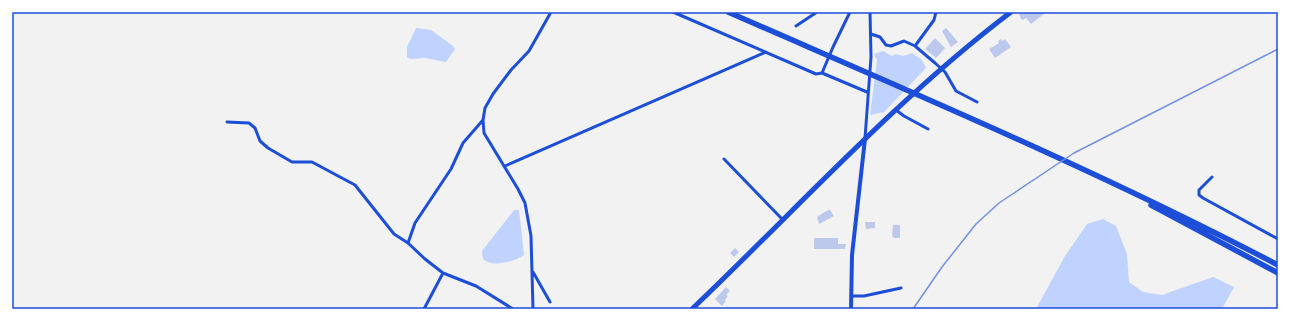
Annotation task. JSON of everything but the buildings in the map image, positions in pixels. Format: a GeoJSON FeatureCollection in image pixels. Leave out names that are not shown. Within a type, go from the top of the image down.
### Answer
{"type":"FeatureCollection","features":[{"type":"Feature","properties":{"kind":"highway"},"geometry":{"type":"LineString","coordinates":[[728,12],[1076,166],[1157,204],[1278,265]]}},
{"type":"Feature","properties":{"kind":"highway"},"geometry":{"type":"LineString","coordinates":[[692,309],[865,138],[941,69],[1005,14],[1011,12]]}},
{"type":"Feature","properties":{"kind":"highway"},"geometry":{"type":"LineString","coordinates":[[1076,166],[1278,273]]}},
{"type":"Feature","properties":{"kind":"street"},"geometry":{"type":"LineString","coordinates":[[533,309],[531,236],[525,203],[505,166],[484,133],[483,120],[485,108],[493,94],[511,70],[529,51],[551,12]]}},
{"type":"Feature","properties":{"kind":"street"},"geometry":{"type":"LineString","coordinates":[[673,12],[816,74],[822,73],[867,92]]}},
{"type":"Feature","properties":{"kind":"street"},"geometry":{"type":"LineString","coordinates":[[796,26],[817,12]]}},
{"type":"Feature","properties":{"kind":"street"},"geometry":{"type":"LineString","coordinates":[[822,73],[850,12]]}},
{"type":"Feature","properties":{"kind":"street"},"geometry":{"type":"LineString","coordinates":[[851,309],[852,255],[865,138],[867,92],[871,57],[870,12]]}},
{"type":"Feature","properties":{"kind":"street"},"geometry":{"type":"LineString","coordinates":[[916,46],[934,20],[936,12]]}},
{"type":"Feature","properties":{"kind":"street"},"geometry":{"type":"LineString","coordinates":[[871,34],[880,37],[886,45],[892,46],[904,41],[916,46],[941,69],[956,91],[977,102]]}},
{"type":"Feature","properties":{"kind":"street"},"geometry":{"type":"LineString","coordinates":[[505,166],[766,52]]}},
{"type":"Feature","properties":{"kind":"street"},"geometry":{"type":"LineString","coordinates":[[896,110],[928,129]]}},
{"type":"Feature","properties":{"kind":"street"},"geometry":{"type":"LineString","coordinates":[[408,243],[416,223],[450,169],[463,144],[483,120]]}},
{"type":"Feature","properties":{"kind":"street"},"geometry":{"type":"LineString","coordinates":[[228,122],[249,123],[255,128],[260,141],[292,162],[312,162],[355,185],[394,234],[408,243],[443,274],[476,286],[513,309]]}},
{"type":"Feature","properties":{"kind":"street"},"geometry":{"type":"LineString","coordinates":[[724,159],[783,220]]}},
{"type":"Feature","properties":{"kind":"street"},"geometry":{"type":"LineString","coordinates":[[1212,178],[1199,190],[1199,195],[1278,239]]}},
{"type":"Feature","properties":{"kind":"street"},"geometry":{"type":"LineString","coordinates":[[532,271],[550,302]]}},
{"type":"Feature","properties":{"kind":"street"},"geometry":{"type":"LineString","coordinates":[[424,309],[443,274]]}},
{"type":"Feature","properties":{"kind":"street"},"geometry":{"type":"LineString","coordinates":[[852,296],[864,296],[901,288]]}},
{"type":"Feature","properties":{"kind":"water"},"geometry":{"type":"Polygon","coordinates":[[[416,28],[431,30],[453,46],[455,49],[446,62],[425,58],[410,59],[407,57],[407,47],[416,28]]]}},
{"type":"Feature","properties":{"kind":"water"},"geometry":{"type":"Polygon","coordinates":[[[883,51],[892,56],[896,54],[903,56],[912,53],[922,60],[926,68],[884,112],[870,115],[877,60],[874,54],[883,51]]]}},
{"type":"Feature","properties":{"kind":"water"},"geometry":{"type":"Polygon","coordinates":[[[514,210],[519,210],[524,255],[509,262],[497,264],[487,262],[483,259],[482,251],[514,210]]]}},
{"type":"Feature","properties":{"kind":"water"},"geometry":{"type":"Polygon","coordinates":[[[1103,219],[1116,226],[1127,254],[1129,282],[1143,292],[1162,295],[1213,277],[1234,287],[1222,309],[1036,309],[1065,256],[1087,224],[1103,219]]]}},
{"type":"Feature","properties":{"kind":"railway"},"geometry":{"type":"LineString","coordinates":[[913,309],[942,267],[976,224],[999,203],[1074,153],[1278,49]]}}]}
